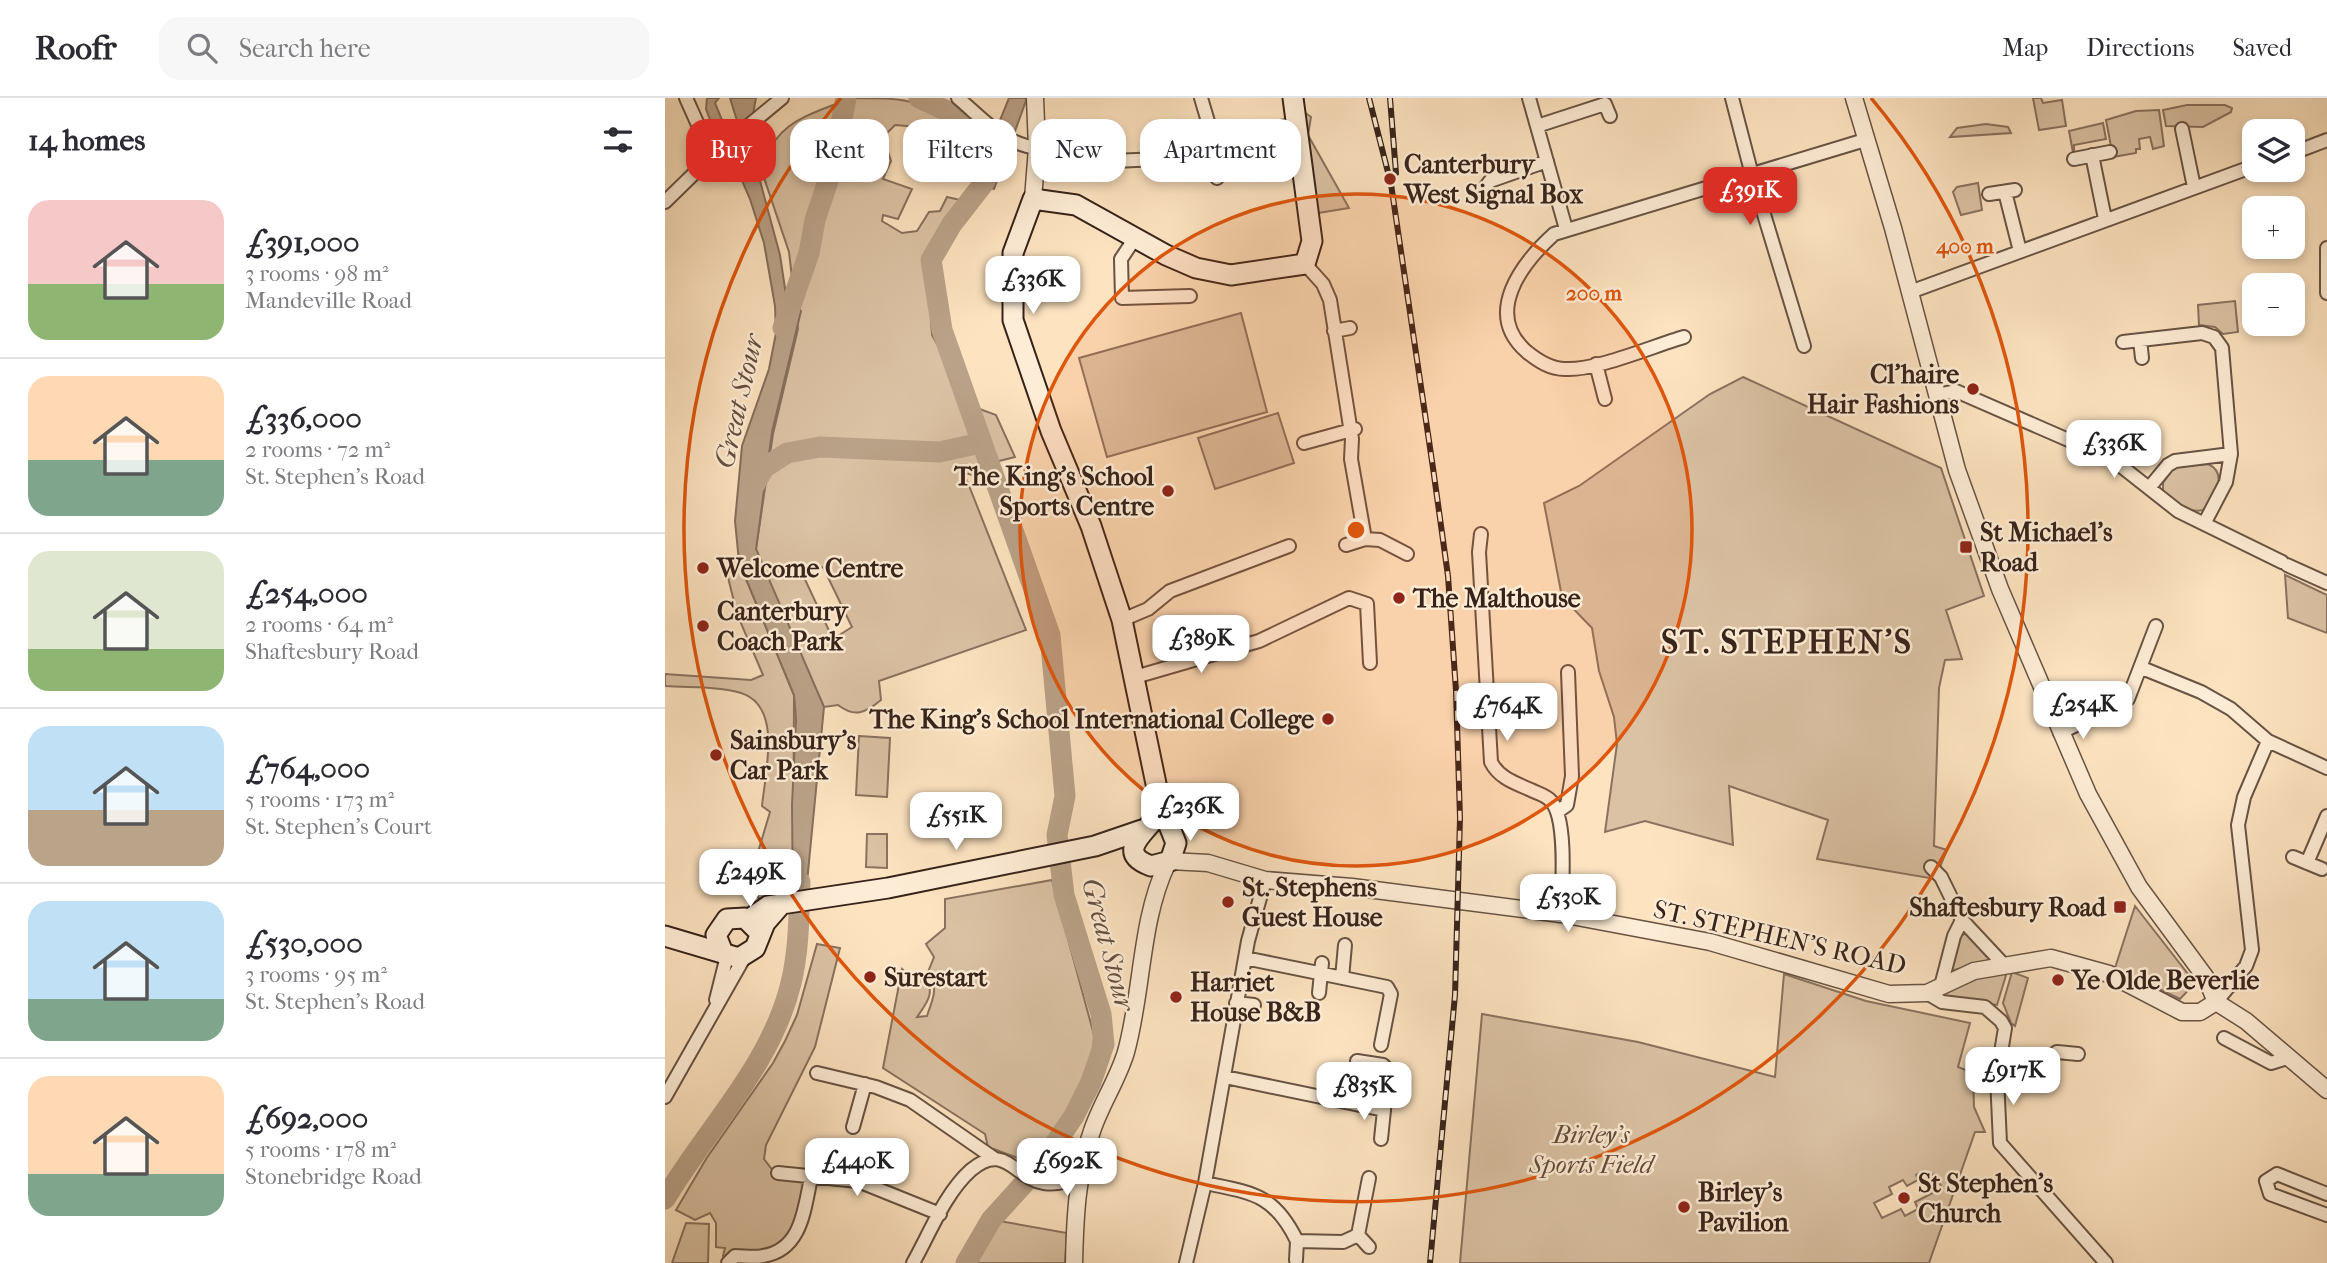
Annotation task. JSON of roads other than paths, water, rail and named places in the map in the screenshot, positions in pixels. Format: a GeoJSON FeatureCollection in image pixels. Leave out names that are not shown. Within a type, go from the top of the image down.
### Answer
{"type":"FeatureCollection","features":[{"type":"Feature","properties":{"kind":"main road"},"geometry":{"type":"LineString","coordinates":[[1293,98],[1296,119]]}},
{"type":"Feature","properties":{"kind":"main road"},"geometry":{"type":"LineString","coordinates":[[1033,199],[1076,205],[1196,268],[1231,275],[1305,264],[1313,241],[1301,154]]}},
{"type":"Feature","properties":{"kind":"main road","name":"ST. STEPHEN'S ROAD"},"geometry":{"type":"LineString","coordinates":[[1033,199],[1013,254],[1013,320],[1051,431],[1091,526],[1122,620],[1160,803],[1173,834]]}},
{"type":"Feature","properties":{"kind":"main road"},"geometry":{"type":"LineString","coordinates":[[1140,859],[1135,845],[1144,828],[1153,820],[1160,803]]}},
{"type":"Feature","properties":{"kind":"main road","name":"ST. STEPHEN'S ROAD"},"geometry":{"type":"LineString","coordinates":[[1144,828],[1160,825],[1173,834]]}},
{"type":"Feature","properties":{"kind":"main road"},"geometry":{"type":"LineString","coordinates":[[753,928],[765,923],[781,906],[829,899],[1074,848],[1095,846],[1144,828]]}},
{"type":"Feature","properties":{"kind":"main road"},"geometry":{"type":"LineString","coordinates":[[1168,862],[1177,849],[1173,834]]}},
{"type":"Feature","properties":{"kind":"main road","name":"ST. STEPHEN'S ROAD"},"geometry":{"type":"LineString","coordinates":[[1095,846],[1140,859],[1151,866],[1168,862]]}},
{"type":"Feature","properties":{"kind":"main road"},"geometry":{"type":"LineString","coordinates":[[670,936],[718,929],[733,917],[753,928]]}},
{"type":"Feature","properties":{"kind":"main road"},"geometry":{"type":"LineString","coordinates":[[670,936],[732,955],[755,948],[753,928]]}},
{"type":"Feature","properties":{"kind":"main road"},"geometry":{"type":"LineString","coordinates":[[718,929],[716,940],[732,955]]}},
{"type":"Feature","properties":{"kind":"street"},"geometry":{"type":"LineString","coordinates":[[686,98],[699,119]]}},
{"type":"Feature","properties":{"kind":"street"},"geometry":{"type":"LineString","coordinates":[[758,119],[782,98]]}},
{"type":"Feature","properties":{"kind":"street"},"geometry":{"type":"LineString","coordinates":[[958,98],[992,129],[1031,149]]}},
{"type":"Feature","properties":{"kind":"street"},"geometry":{"type":"LineString","coordinates":[[1035,98],[1036,119]]}},
{"type":"Feature","properties":{"kind":"street"},"geometry":{"type":"LineString","coordinates":[[1201,98],[1208,119]]}},
{"type":"Feature","properties":{"kind":"street"},"geometry":{"type":"LineString","coordinates":[[1529,98],[1566,229]]}},
{"type":"Feature","properties":{"kind":"street"},"geometry":{"type":"LineString","coordinates":[[1732,98],[1752,175],[1804,346]]}},
{"type":"Feature","properties":{"kind":"street"},"geometry":{"type":"LineString","coordinates":[[1854,98],[1910,292],[1957,470],[1984,547],[2060,733],[2120,855],[2162,922],[2206,978],[2216,1002],[2246,1021],[2327,1090]]}},
{"type":"Feature","properties":{"kind":"street"},"geometry":{"type":"LineString","coordinates":[[1537,126],[1605,104],[1610,116]]}},
{"type":"Feature","properties":{"kind":"street"},"geometry":{"type":"LineString","coordinates":[[2182,129],[2194,187]]}},
{"type":"Feature","properties":{"kind":"street"},"geometry":{"type":"LineString","coordinates":[[1684,337],[1596,364],[1567,370],[1547,366],[1516,341],[1507,320],[1509,297],[1523,267],[1554,234],[1865,140]]}},
{"type":"Feature","properties":{"kind":"street"},"geometry":{"type":"LineString","coordinates":[[2305,148],[2327,140]]}},
{"type":"Feature","properties":{"kind":"street"},"geometry":{"type":"LineString","coordinates":[[2074,159],[2110,152]]}},
{"type":"Feature","properties":{"kind":"street"},"geometry":{"type":"LineString","coordinates":[[2092,155],[2105,219]]}},
{"type":"Feature","properties":{"kind":"street"},"geometry":{"type":"LineString","coordinates":[[1481,193],[1490,181],[1547,161]]}},
{"type":"Feature","properties":{"kind":"street"},"geometry":{"type":"LineString","coordinates":[[1910,292],[2242,170]]}},
{"type":"Feature","properties":{"kind":"street"},"geometry":{"type":"LineString","coordinates":[[665,202],[686,182]]}},
{"type":"Feature","properties":{"kind":"street"},"geometry":{"type":"LineString","coordinates":[[1033,199],[1034,182]]}},
{"type":"Feature","properties":{"kind":"street"},"geometry":{"type":"LineString","coordinates":[[1989,194],[2010,191],[2020,251]]}},
{"type":"Feature","properties":{"kind":"street"},"geometry":{"type":"LineString","coordinates":[[1135,238],[1121,258],[1122,298],[1190,296]]}},
{"type":"Feature","properties":{"kind":"street"},"geometry":{"type":"LineString","coordinates":[[2327,248],[2327,293]]}},
{"type":"Feature","properties":{"kind":"street"},"geometry":{"type":"LineString","coordinates":[[1305,264],[1323,284],[1330,300],[1352,433],[1351,459],[1365,538]]}},
{"type":"Feature","properties":{"kind":"street"},"geometry":{"type":"LineString","coordinates":[[1334,331],[1350,328]]}},
{"type":"Feature","properties":{"kind":"street"},"geometry":{"type":"LineString","coordinates":[[2123,342],[2202,333],[2218,341],[2224,356],[2231,454],[2226,482],[2204,524]]}},
{"type":"Feature","properties":{"kind":"street"},"geometry":{"type":"LineString","coordinates":[[2140,340],[2142,358]]}},
{"type":"Feature","properties":{"kind":"street"},"geometry":{"type":"LineString","coordinates":[[1596,364],[1605,399]]}},
{"type":"Feature","properties":{"kind":"street"},"geometry":{"type":"LineString","coordinates":[[1937,395],[1956,391],[2105,455],[2178,511],[2263,547],[2285,563],[2327,583]]}},
{"type":"Feature","properties":{"kind":"street"},"geometry":{"type":"LineString","coordinates":[[1304,443],[1352,433]]}},
{"type":"Feature","properties":{"kind":"street"},"geometry":{"type":"LineString","coordinates":[[2149,488],[2168,465],[2175,461],[2231,454]]}},
{"type":"Feature","properties":{"kind":"street"},"geometry":{"type":"LineString","coordinates":[[1481,534],[1479,552],[1491,762],[1506,779],[1552,801],[1557,812],[1563,860],[1561,914]]}},
{"type":"Feature","properties":{"kind":"street"},"geometry":{"type":"LineString","coordinates":[[1346,545],[1365,538],[1380,540],[1408,554]]}},
{"type":"Feature","properties":{"kind":"street"},"geometry":{"type":"LineString","coordinates":[[1122,620],[1148,609],[1170,591],[1282,553]]}},
{"type":"Feature","properties":{"kind":"street"},"geometry":{"type":"LineString","coordinates":[[1135,677],[1259,641],[1349,598],[1367,604],[1370,663]]}},
{"type":"Feature","properties":{"kind":"street"},"geometry":{"type":"LineString","coordinates":[[2060,733],[2104,714],[2128,699],[2156,626]]}},
{"type":"Feature","properties":{"kind":"street"},"geometry":{"type":"LineString","coordinates":[[2142,668],[2201,692],[2231,709],[2268,741],[2327,768]]}},
{"type":"Feature","properties":{"kind":"street"},"geometry":{"type":"LineString","coordinates":[[1557,812],[1567,805],[1572,776],[1568,672]]}},
{"type":"Feature","properties":{"kind":"street"},"geometry":{"type":"LineString","coordinates":[[1934,989],[1966,974],[2052,958],[2069,960],[2109,974],[2182,1012],[2200,1012],[2216,1002],[2246,966],[2252,943],[2238,825],[2244,797],[2268,741]]}},
{"type":"Feature","properties":{"kind":"street"},"geometry":{"type":"LineString","coordinates":[[2308,863],[2327,816]]}},
{"type":"Feature","properties":{"kind":"street","name":"ST. STEPHEN'S ROAD"},"geometry":{"type":"LineString","coordinates":[[1173,834],[1208,863]]}},
{"type":"Feature","properties":{"kind":"street"},"geometry":{"type":"LineString","coordinates":[[2293,857],[2322,869]]}},
{"type":"Feature","properties":{"kind":"street"},"geometry":{"type":"LineString","coordinates":[[1074,1263],[1077,1199],[1091,1132],[1125,1055],[1140,989],[1151,908],[1149,883],[1140,859]]}},
{"type":"Feature","properties":{"kind":"street"},"geometry":{"type":"LineString","coordinates":[[1151,908],[1168,862]]}},
{"type":"Feature","properties":{"kind":"street","name":"ST. STEPHEN'S ROAD"},"geometry":{"type":"LineString","coordinates":[[1168,862],[1208,863],[1265,880],[1352,887],[1561,914],[1710,942],[1889,994],[1934,989]]}},
{"type":"Feature","properties":{"kind":"street"},"geometry":{"type":"LineString","coordinates":[[1931,867],[1941,877],[1962,919],[2004,965]]}},
{"type":"Feature","properties":{"kind":"street"},"geometry":{"type":"LineString","coordinates":[[1186,1263],[1205,1183],[1245,958],[1265,880]]}},
{"type":"Feature","properties":{"kind":"street"},"geometry":{"type":"LineString","coordinates":[[1962,919],[1934,989],[1935,1000],[1993,1011],[2005,1028],[1999,1055],[1997,1125],[2000,1143],[2106,1263]]}},
{"type":"Feature","properties":{"kind":"street"},"geometry":{"type":"LineString","coordinates":[[1342,978],[1345,945]]}},
{"type":"Feature","properties":{"kind":"street"},"geometry":{"type":"LineString","coordinates":[[665,1097],[708,1024],[732,955]]}},
{"type":"Feature","properties":{"kind":"street"},"geometry":{"type":"LineString","coordinates":[[1245,958],[1321,969],[1342,978],[1387,987],[1391,994],[1381,1045]]}},
{"type":"Feature","properties":{"kind":"street"},"geometry":{"type":"LineString","coordinates":[[1319,993],[1321,969]]}},
{"type":"Feature","properties":{"kind":"street"},"geometry":{"type":"LineString","coordinates":[[1236,1003],[1254,1005]]}},
{"type":"Feature","properties":{"kind":"street"},"geometry":{"type":"LineString","coordinates":[[2224,1038],[2271,1063],[2287,1058]]}},
{"type":"Feature","properties":{"kind":"street"},"geometry":{"type":"LineString","coordinates":[[1999,1055],[2045,1060],[2057,1052],[2078,1054]]}},
{"type":"Feature","properties":{"kind":"street"},"geometry":{"type":"LineString","coordinates":[[1357,1061],[1383,1065],[1387,1069],[1381,1139]]}},
{"type":"Feature","properties":{"kind":"street"},"geometry":{"type":"LineString","coordinates":[[817,1073],[865,1084],[910,1100],[995,1159],[1077,1199]]}},
{"type":"Feature","properties":{"kind":"street"},"geometry":{"type":"LineString","coordinates":[[1224,1077],[1384,1110]]}},
{"type":"Feature","properties":{"kind":"street"},"geometry":{"type":"LineString","coordinates":[[853,1127],[865,1084]]}},
{"type":"Feature","properties":{"kind":"street"},"geometry":{"type":"LineString","coordinates":[[912,1263],[967,1174],[985,1161],[995,1159]]}},
{"type":"Feature","properties":{"kind":"street"},"geometry":{"type":"LineString","coordinates":[[778,1173],[858,1181],[940,1214]]}},
{"type":"Feature","properties":{"kind":"street"},"geometry":{"type":"LineString","coordinates":[[2327,1194],[2277,1174],[2266,1181],[2270,1194],[2327,1215]]}},
{"type":"Feature","properties":{"kind":"street"},"geometry":{"type":"LineString","coordinates":[[1044,1183],[1069,1181],[1081,1176]]}},
{"type":"Feature","properties":{"kind":"street"},"geometry":{"type":"LineString","coordinates":[[726,1261],[735,1256],[774,1254],[792,1240],[803,1217],[811,1178]]}},
{"type":"Feature","properties":{"kind":"street"},"geometry":{"type":"LineString","coordinates":[[1358,1235],[1369,1178]]}},
{"type":"Feature","properties":{"kind":"street"},"geometry":{"type":"LineString","coordinates":[[1205,1183],[1251,1192],[1272,1203],[1285,1217],[1297,1241],[1296,1260]]}},
{"type":"Feature","properties":{"kind":"street"},"geometry":{"type":"LineString","coordinates":[[1297,1241],[1343,1241],[1358,1235]]}},
{"type":"Feature","properties":{"kind":"street"},"geometry":{"type":"LineString","coordinates":[[1358,1235],[1369,1247]]}},
{"type":"Feature","properties":{"kind":"waterway","name":"Great Stour"},"geometry":{"type":"LineString","coordinates":[[783,328],[809,253],[815,220],[832,169],[846,98]]}},
{"type":"Feature","properties":{"kind":"waterway","name":"Great Stour"},"geometry":{"type":"LineString","coordinates":[[919,98],[945,110],[955,119]]}},
{"type":"Feature","properties":{"kind":"waterway","name":"Great Stour"},"geometry":{"type":"LineString","coordinates":[[966,1263],[991,1220],[1039,1167],[1074,1116],[1091,1082],[1104,1044],[1101,1014],[1064,895],[1057,835],[1065,796],[1050,635],[942,330],[931,260],[952,224],[984,182]]}},
{"type":"Feature","properties":{"kind":"waterway","name":"Great Stour"},"geometry":{"type":"LineString","coordinates":[[752,489],[764,468],[787,453],[820,447],[939,452],[981,443]]}},
{"type":"Feature","properties":{"kind":"waterway","name":"Great Stour"},"geometry":{"type":"LineString","coordinates":[[665,1199],[753,1069],[782,1013],[796,958],[800,882]]}},
{"type":"Feature","properties":{"kind":"railway"},"geometry":{"type":"LineString","coordinates":[[1369,98],[1391,184],[1433,468],[1448,576],[1456,691],[1460,818],[1455,995],[1430,1263]]}},
{"type":"Feature","properties":{"kind":"railway"},"geometry":{"type":"LineString","coordinates":[[1390,98],[1396,173]]}},
{"type":"Feature","properties":{"kind":"place","name":"Canterbury West Signal Box"},"geometry":{"type":"Point","coordinates":[1390,179]}},
{"type":"Feature","properties":{"kind":"place","name":"Cl'haire Hair Fashions"},"geometry":{"type":"Point","coordinates":[1973,389]}},
{"type":"Feature","properties":{"kind":"place","name":"The King's School Sports Centre"},"geometry":{"type":"Point","coordinates":[1168,491]}},
{"type":"Feature","properties":{"kind":"place","name":"St Michael's Road"},"geometry":{"type":"Point","coordinates":[1966,547]}},
{"type":"Feature","properties":{"kind":"place","name":"Welcome Centre"},"geometry":{"type":"Point","coordinates":[703,568]}},
{"type":"Feature","properties":{"kind":"place","name":"The Malthouse"},"geometry":{"type":"Point","coordinates":[1399,598]}},
{"type":"Feature","properties":{"kind":"place","name":"Canterbury Coach Park"},"geometry":{"type":"Point","coordinates":[703,626]}},
{"type":"Feature","properties":{"kind":"place","name":"The King's School International College"},"geometry":{"type":"Point","coordinates":[1328,719]}},
{"type":"Feature","properties":{"kind":"place","name":"Sainsbury's Car Park"},"geometry":{"type":"Point","coordinates":[716,755]}},
{"type":"Feature","properties":{"kind":"place","name":"St. Stephens Guest House"},"geometry":{"type":"Point","coordinates":[1228,902]}},
{"type":"Feature","properties":{"kind":"place","name":"Shaftesbury Road"},"geometry":{"type":"Point","coordinates":[2120,907]}},
{"type":"Feature","properties":{"kind":"place","name":"Surestart"},"geometry":{"type":"Point","coordinates":[870,977]}},
{"type":"Feature","properties":{"kind":"place","name":"Ye Olde Beverlie"},"geometry":{"type":"Point","coordinates":[2058,980]}},
{"type":"Feature","properties":{"kind":"place","name":"Harriet House B&B"},"geometry":{"type":"Point","coordinates":[1176,997]}},
{"type":"Feature","properties":{"kind":"place","name":"St Stephen's Church"},"geometry":{"type":"Point","coordinates":[1904,1198]}},
{"type":"Feature","properties":{"kind":"place","name":"Birley's Pavilion"},"geometry":{"type":"Point","coordinates":[1684,1207]}},
{"type":"Feature","properties":{"kind":"district","name":"ST. STEPHEN'S"},"geometry":{"type":"Point","coordinates":[1787,641]}},
{"type":"Feature","properties":{"kind":"park label","name":"Birley's Sports Field"},"geometry":{"type":"Point","coordinates":[1591,1149]}}]}
